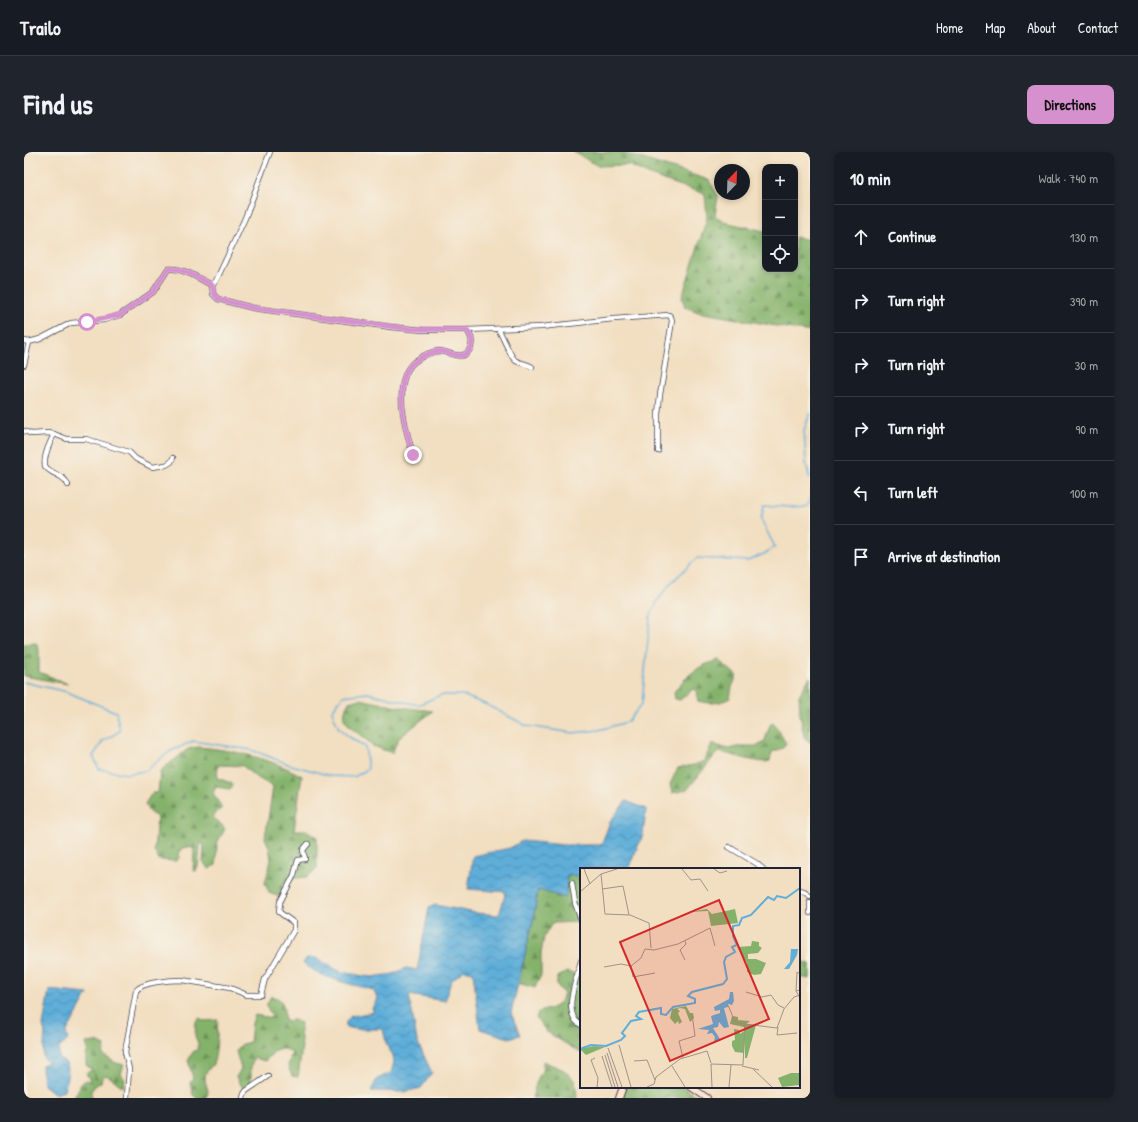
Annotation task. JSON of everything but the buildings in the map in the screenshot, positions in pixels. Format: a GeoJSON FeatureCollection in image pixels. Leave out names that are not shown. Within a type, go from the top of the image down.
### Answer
{"type":"FeatureCollection","features":[{"type":"Feature","properties":{"kind":"street"},"geometry":{"type":"LineString","coordinates":[[212,285],[216,281],[232,248],[270,152]]}},
{"type":"Feature","properties":{"kind":"street"},"geometry":{"type":"LineString","coordinates":[[24,365],[27,341],[40,339],[71,323],[98,321],[120,315],[153,292],[168,269],[180,270],[212,285]]}},
{"type":"Feature","properties":{"kind":"street"},"geometry":{"type":"LineString","coordinates":[[212,285],[214,294],[218,299],[253,308],[410,329],[498,329],[668,315],[672,321],[660,395],[658,414],[658,451]]}},
{"type":"Feature","properties":{"kind":"street"},"geometry":{"type":"LineString","coordinates":[[498,329],[502,333],[506,345],[515,360],[532,366]]}},
{"type":"Feature","properties":{"kind":"street"},"geometry":{"type":"LineString","coordinates":[[413,455],[404,421],[403,397],[405,373],[415,361],[430,353],[440,351],[461,356],[466,354],[471,347],[472,342],[472,338],[467,330]]}},
{"type":"Feature","properties":{"kind":"street"},"geometry":{"type":"LineString","coordinates":[[24,431],[32,434],[54,434],[67,439],[86,439],[129,452],[141,463],[152,467],[166,465],[171,462],[173,458]]}},
{"type":"Feature","properties":{"kind":"street"},"geometry":{"type":"LineString","coordinates":[[54,434],[44,460],[45,466],[50,471],[65,479],[68,485]]}},
{"type":"Feature","properties":{"kind":"street"},"geometry":{"type":"LineString","coordinates":[[127,1098],[129,1069],[125,1052],[136,991],[138,988],[143,985],[182,980],[230,988],[247,995],[261,995],[266,979],[294,930],[294,923],[279,912],[279,905],[294,875],[298,860],[305,859],[303,850],[308,844]]}},
{"type":"Feature","properties":{"kind":"street"},"geometry":{"type":"LineString","coordinates":[[729,847],[762,868]]}},
{"type":"Feature","properties":{"kind":"street"},"geometry":{"type":"LineString","coordinates":[[572,883],[575,902],[580,917]]}},
{"type":"Feature","properties":{"kind":"street"},"geometry":{"type":"LineString","coordinates":[[800,891],[810,896]]}},
{"type":"Feature","properties":{"kind":"street"},"geometry":{"type":"LineString","coordinates":[[810,902],[810,913]]}},
{"type":"Feature","properties":{"kind":"street"},"geometry":{"type":"LineString","coordinates":[[580,965],[571,1007],[573,1018],[580,1024]]}},
{"type":"Feature","properties":{"kind":"street"},"geometry":{"type":"LineString","coordinates":[[243,1098],[246,1091],[268,1076]]}},
{"type":"Feature","properties":{"kind":"street"},"geometry":{"type":"LineString","coordinates":[[619,1098],[623,1088]]}},
{"type":"Feature","properties":{"kind":"street"},"geometry":{"type":"LineString","coordinates":[[692,1088],[707,1098]]}},
{"type":"Feature","properties":{"kind":"green space"},"geometry":{"type":"Polygon","coordinates":[[[574,152],[621,152],[709,180],[714,189],[714,200],[717,200],[715,216],[728,223],[762,230],[762,272],[798,272],[798,238],[810,240],[810,332],[698,312],[685,307],[682,297],[707,218],[705,194],[655,177],[628,165],[598,166],[574,152]]]}},
{"type":"Feature","properties":{"kind":"green space"},"geometry":{"type":"Polygon","coordinates":[[[36,643],[39,649],[39,672],[68,684],[24,676],[24,644],[36,643]]]}},
{"type":"Feature","properties":{"kind":"green space"},"geometry":{"type":"Polygon","coordinates":[[[719,660],[737,676],[732,687],[730,698],[714,703],[698,701],[696,691],[693,689],[680,700],[675,699],[674,692],[688,676],[699,668],[719,660]]]}},
{"type":"Feature","properties":{"kind":"green space"},"geometry":{"type":"Polygon","coordinates":[[[810,677],[810,743],[804,737],[800,714],[799,695],[810,677]]]}},
{"type":"Feature","properties":{"kind":"green space"},"geometry":{"type":"Polygon","coordinates":[[[360,699],[393,706],[433,711],[399,738],[392,753],[373,746],[350,727],[344,719],[345,710],[349,702],[360,699]]]}},
{"type":"Feature","properties":{"kind":"green space"},"geometry":{"type":"Polygon","coordinates":[[[772,723],[786,743],[783,748],[772,752],[770,761],[760,762],[720,752],[716,754],[687,790],[672,793],[670,784],[678,768],[694,765],[704,761],[712,744],[728,749],[742,746],[755,746],[764,743],[772,723]]]}},
{"type":"Feature","properties":{"kind":"green space"},"geometry":{"type":"Polygon","coordinates":[[[198,747],[225,750],[252,756],[277,764],[302,776],[294,830],[306,830],[317,837],[317,868],[307,877],[287,879],[283,886],[281,895],[277,896],[269,893],[265,883],[271,860],[269,847],[265,838],[273,787],[253,775],[243,766],[218,765],[217,778],[231,783],[233,786],[230,789],[216,787],[213,793],[222,808],[214,814],[213,818],[225,829],[217,843],[216,865],[209,869],[203,862],[203,843],[200,845],[198,867],[196,871],[193,871],[194,849],[189,847],[182,848],[179,852],[179,858],[176,861],[159,860],[154,851],[157,817],[149,812],[145,804],[152,793],[158,793],[160,771],[188,749],[198,747]]]}},
{"type":"Feature","properties":{"kind":"green space"},"geometry":{"type":"Polygon","coordinates":[[[577,875],[580,884],[580,922],[552,923],[544,937],[541,953],[541,975],[535,988],[518,983],[533,921],[538,890],[567,876],[577,875]]]}},
{"type":"Feature","properties":{"kind":"green space"},"geometry":{"type":"Polygon","coordinates":[[[800,961],[810,964],[810,979],[800,977],[800,961]]]}},
{"type":"Feature","properties":{"kind":"green space"},"geometry":{"type":"Polygon","coordinates":[[[568,972],[580,976],[580,1052],[547,1032],[536,1018],[538,1012],[558,1005],[563,998],[564,994],[557,985],[557,977],[568,972]]]}},
{"type":"Feature","properties":{"kind":"green space"},"geometry":{"type":"Polygon","coordinates":[[[271,996],[279,999],[283,1005],[285,1021],[293,1020],[301,1023],[300,1031],[302,1047],[298,1077],[292,1076],[288,1066],[292,1053],[286,1049],[277,1049],[265,1061],[254,1058],[251,1066],[251,1085],[242,1087],[236,1077],[241,1069],[236,1051],[242,1044],[250,1042],[252,1023],[255,1015],[273,1018],[266,1006],[271,996]]]}},
{"type":"Feature","properties":{"kind":"green space"},"geometry":{"type":"Polygon","coordinates":[[[200,1018],[202,1021],[218,1020],[214,1060],[213,1064],[205,1075],[208,1093],[205,1098],[196,1098],[193,1095],[190,1082],[193,1078],[188,1060],[193,1052],[198,1049],[198,1043],[195,1036],[196,1021],[200,1018]]]}},
{"type":"Feature","properties":{"kind":"green space"},"geometry":{"type":"Polygon","coordinates":[[[97,1042],[105,1046],[103,1055],[116,1063],[124,1065],[121,1074],[125,1080],[123,1087],[105,1075],[101,1082],[91,1091],[91,1095],[94,1098],[74,1098],[81,1084],[86,1080],[91,1082],[86,1073],[90,1071],[94,1072],[86,1065],[86,1054],[88,1051],[86,1043],[97,1042]]]}},
{"type":"Feature","properties":{"kind":"green space"},"geometry":{"type":"Polygon","coordinates":[[[543,1061],[564,1070],[575,1081],[577,1098],[532,1098],[538,1076],[542,1072],[543,1061]]]}},
{"type":"Feature","properties":{"kind":"green space"},"geometry":{"type":"Polygon","coordinates":[[[626,1088],[684,1088],[700,1098],[622,1098],[626,1088]]]}},
{"type":"Feature","properties":{"kind":"water"},"geometry":{"type":"Polygon","coordinates":[[[626,801],[646,809],[643,835],[628,868],[580,868],[580,884],[577,875],[567,876],[566,898],[538,890],[533,921],[511,1013],[520,1035],[509,1038],[480,1029],[473,972],[464,970],[451,981],[445,1001],[409,995],[417,1041],[432,1073],[421,1088],[404,1092],[371,1091],[377,1079],[391,1073],[394,1062],[393,1055],[387,1046],[383,1029],[356,1029],[346,1027],[346,1022],[351,1016],[374,1012],[372,1008],[378,999],[373,990],[327,977],[311,969],[303,963],[307,958],[316,958],[339,971],[372,977],[393,974],[406,968],[417,970],[429,908],[435,905],[476,913],[499,915],[506,892],[468,889],[473,856],[510,848],[522,841],[565,845],[601,845],[611,820],[626,801]]]}},
{"type":"Feature","properties":{"kind":"water"},"geometry":{"type":"Polygon","coordinates":[[[49,990],[88,994],[66,1033],[68,1040],[59,1048],[59,1058],[66,1063],[68,1073],[64,1091],[55,1094],[43,1084],[42,1065],[49,1062],[44,1059],[43,1056],[45,1032],[43,1026],[49,990]]]}},
{"type":"Feature","properties":{"kind":"waterway"},"geometry":{"type":"LineString","coordinates":[[810,414],[804,430],[806,463],[810,479]]}},
{"type":"Feature","properties":{"kind":"waterway"},"geometry":{"type":"LineString","coordinates":[[24,682],[67,692],[116,712],[120,731],[103,741],[93,756],[99,769],[127,774],[145,771],[169,752],[193,741],[252,750],[288,764],[331,776],[354,777],[368,769],[365,747],[348,736],[338,727],[332,711],[343,696],[368,693],[418,705],[441,695],[462,695],[487,705],[527,726],[573,733],[599,730],[627,722],[642,704],[650,617],[658,600],[671,583],[697,558],[748,561],[764,554],[775,547],[761,520],[764,505],[789,507],[807,506],[810,497]]}},
{"type":"Feature","properties":{"kind":"route"},"geometry":{"type":"LineString","coordinates":[[87,322],[104,320],[120,315],[153,292],[168,269],[173,268],[212,285],[212,290],[218,299],[253,308],[410,329],[467,330],[472,338],[472,342],[471,347],[466,354],[461,356],[440,351],[430,353],[415,361],[405,373],[403,397],[404,421],[413,455]]}}]}
